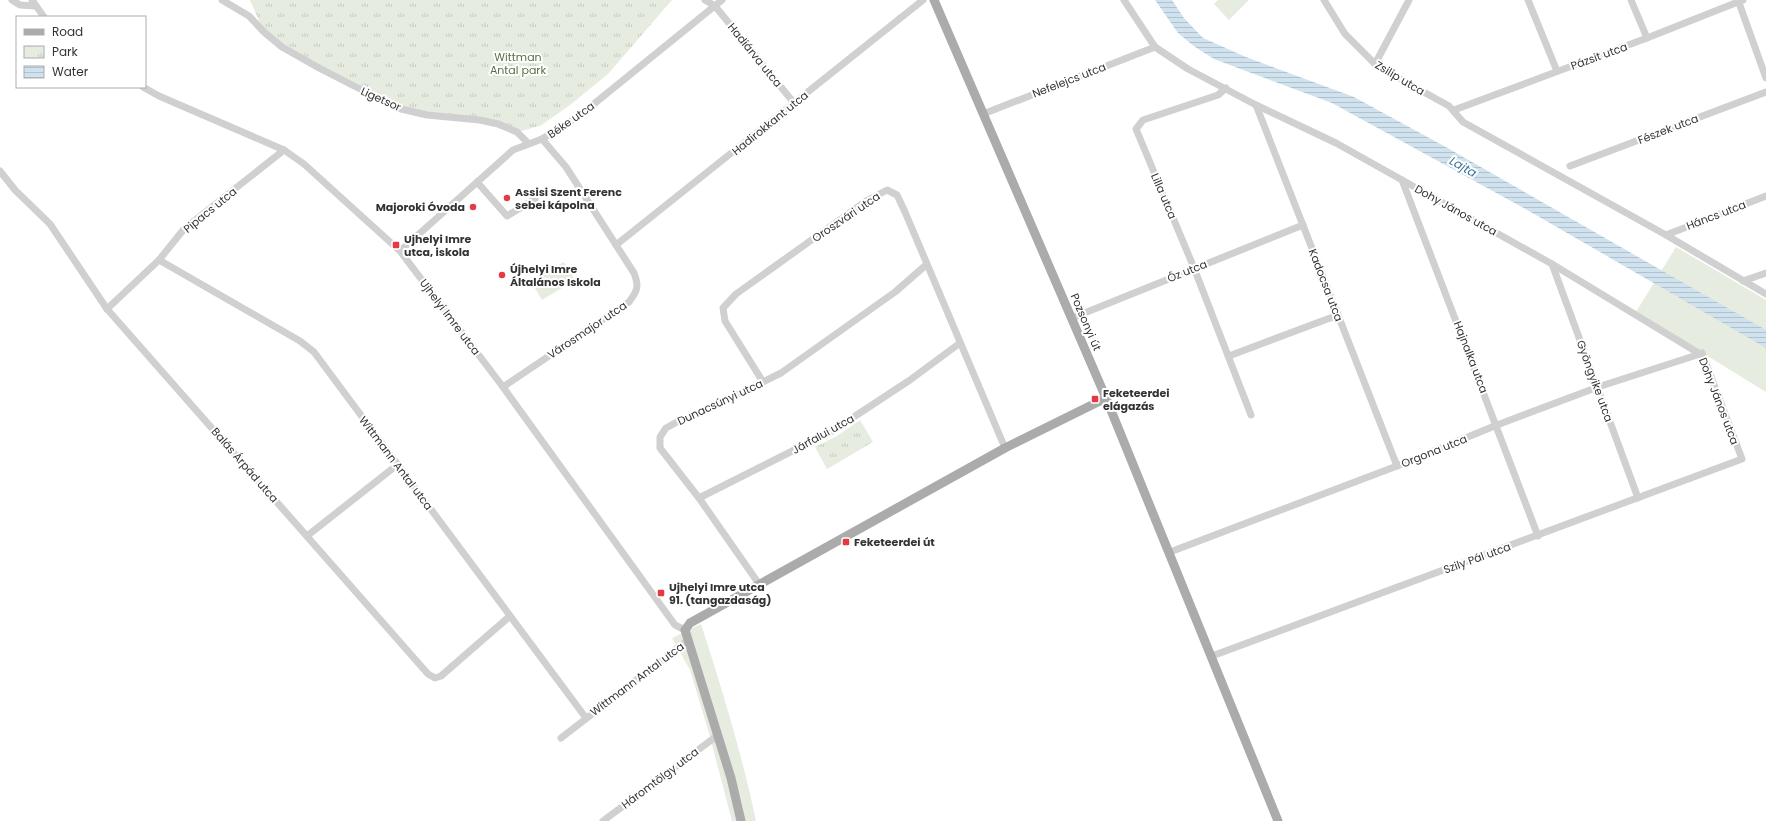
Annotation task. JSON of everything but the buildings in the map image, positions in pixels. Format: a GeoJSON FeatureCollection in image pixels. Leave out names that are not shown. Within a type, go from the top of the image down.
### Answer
{"type":"FeatureCollection","features":[{"type":"Feature","properties":{"kind":"main road","name":"Pozsonyi út"},"geometry":{"type":"LineString","coordinates":[[934,0],[1106,398],[1170,552],[1278,821]]}},
{"type":"Feature","properties":{"kind":"main road"},"geometry":{"type":"LineString","coordinates":[[741,821],[731,778],[685,630],[690,623],[1005,448],[1106,398]]}},
{"type":"Feature","properties":{"kind":"street"},"geometry":{"type":"LineString","coordinates":[[12,0],[20,5],[34,3],[43,16]]}},
{"type":"Feature","properties":{"kind":"street","name":"Ligetsor"},"geometry":{"type":"LineString","coordinates":[[222,0],[249,16],[264,32],[282,47],[319,68],[397,108],[427,115],[480,120],[498,124],[517,132],[528,143]]}},
{"type":"Feature","properties":{"kind":"street","name":"Hadiárva utca"},"geometry":{"type":"LineString","coordinates":[[705,0],[715,6],[794,103]]}},
{"type":"Feature","properties":{"kind":"street","name":"Béke utca"},"geometry":{"type":"LineString","coordinates":[[400,251],[513,150],[528,143],[542,139],[579,116],[722,0]]}},
{"type":"Feature","properties":{"kind":"street","name":"Hadirokkant utca"},"geometry":{"type":"LineString","coordinates":[[616,245],[923,0]]}},
{"type":"Feature","properties":{"kind":"street","name":"Dohy János utca"},"geometry":{"type":"LineString","coordinates":[[1124,0],[1155,47],[1188,69],[1336,143],[1552,264],[1700,354],[1702,353],[1742,460]]}},
{"type":"Feature","properties":{"kind":"street","name":"Zsilip utca"},"geometry":{"type":"LineString","coordinates":[[1324,0],[1345,34],[1375,64],[1393,76],[1449,106],[1464,122],[1666,235],[1766,294]]}},
{"type":"Feature","properties":{"kind":"street"},"geometry":{"type":"LineString","coordinates":[[1375,64],[1409,0]]}},
{"type":"Feature","properties":{"kind":"street"},"geometry":{"type":"LineString","coordinates":[[1528,0],[1557,71]]}},
{"type":"Feature","properties":{"kind":"street"},"geometry":{"type":"LineString","coordinates":[[1631,0],[1647,38]]}},
{"type":"Feature","properties":{"kind":"street"},"geometry":{"type":"LineString","coordinates":[[1740,1],[1766,78]]}},
{"type":"Feature","properties":{"kind":"street","name":"Pázsit utca"},"geometry":{"type":"LineString","coordinates":[[1454,110],[1647,38],[1740,1]]}},
{"type":"Feature","properties":{"kind":"street","name":"Nefelejcs utca"},"geometry":{"type":"LineString","coordinates":[[983,114],[1155,47]]}},
{"type":"Feature","properties":{"kind":"street","name":"Ujhelyi Imre utca"},"geometry":{"type":"LineString","coordinates":[[145,88],[159,96],[284,150],[304,164],[400,251],[503,387],[675,625],[685,630]]}},
{"type":"Feature","properties":{"kind":"street","name":"Lilla utca"},"geometry":{"type":"LineString","coordinates":[[1226,88],[1218,95],[1143,120],[1136,129],[1194,268],[1251,415]]}},
{"type":"Feature","properties":{"kind":"street","name":"Fészek utca"},"geometry":{"type":"LineString","coordinates":[[1570,166],[1766,92]]}},
{"type":"Feature","properties":{"kind":"street","name":"Kadocsa utca"},"geometry":{"type":"LineString","coordinates":[[1256,104],[1397,466]]}},
{"type":"Feature","properties":{"kind":"street","name":"Városmajor utca"},"geometry":{"type":"LineString","coordinates":[[503,387],[630,302],[636,293],[638,283],[634,272],[566,168],[542,139]]}},
{"type":"Feature","properties":{"kind":"street","name":"Pipacs utca"},"geometry":{"type":"LineString","coordinates":[[107,309],[159,260],[184,230],[284,150]]}},
{"type":"Feature","properties":{"kind":"street","name":"Balás Árpád utca"},"geometry":{"type":"LineString","coordinates":[[0,171],[15,190],[50,224],[107,309],[433,678],[441,676],[510,616]]}},
{"type":"Feature","properties":{"kind":"street","name":"Hajnalka utca"},"geometry":{"type":"LineString","coordinates":[[1402,180],[1497,425],[1538,536]]}},
{"type":"Feature","properties":{"kind":"street"},"geometry":{"type":"LineString","coordinates":[[477,182],[507,216],[511,215],[535,199]]}},
{"type":"Feature","properties":{"kind":"street","name":"Oroszvári utca"},"geometry":{"type":"LineString","coordinates":[[763,382],[725,321],[722,308],[736,294],[866,201],[887,190],[897,195],[1005,448]]}},
{"type":"Feature","properties":{"kind":"street","name":"Háncs utca"},"geometry":{"type":"LineString","coordinates":[[1666,235],[1766,196]]}},
{"type":"Feature","properties":{"kind":"street","name":"Őz utca"},"geometry":{"type":"LineString","coordinates":[[1072,318],[1194,268],[1303,226]]}},
{"type":"Feature","properties":{"kind":"street","name":"Wittmann Antal utca"},"geometry":{"type":"LineString","coordinates":[[159,260],[300,341],[314,352],[586,718]]}},
{"type":"Feature","properties":{"kind":"street","name":"Gyöngyike utca"},"geometry":{"type":"LineString","coordinates":[[1552,264],[1638,498]]}},
{"type":"Feature","properties":{"kind":"street","name":"Dunacsúnyi utca"},"geometry":{"type":"LineString","coordinates":[[759,584],[699,498],[660,448],[660,437],[666,428],[677,422],[781,373],[895,292],[926,265]]}},
{"type":"Feature","properties":{"kind":"street"},"geometry":{"type":"LineString","coordinates":[[1743,281],[1766,273]]}},
{"type":"Feature","properties":{"kind":"street"},"geometry":{"type":"LineString","coordinates":[[1229,356],[1338,315]]}},
{"type":"Feature","properties":{"kind":"street","name":"Járfalui utca"},"geometry":{"type":"LineString","coordinates":[[699,498],[834,430],[910,380],[960,343]]}},
{"type":"Feature","properties":{"kind":"street","name":"Orgona utca"},"geometry":{"type":"LineString","coordinates":[[1170,552],[1397,466],[1497,425],[1598,387],[1700,354]]}},
{"type":"Feature","properties":{"kind":"street","name":"Szily Pál utca"},"geometry":{"type":"LineString","coordinates":[[1212,656],[1742,460]]}},
{"type":"Feature","properties":{"kind":"street"},"geometry":{"type":"LineString","coordinates":[[307,536],[397,464]]}},
{"type":"Feature","properties":{"kind":"street","name":"Wittmann Antal utca"},"geometry":{"type":"LineString","coordinates":[[561,738],[688,640]]}},
{"type":"Feature","properties":{"kind":"street","name":"Háromtölgy utca"},"geometry":{"type":"LineString","coordinates":[[603,821],[718,735]]}},
{"type":"Feature","properties":{"kind":"green space","name":"Wittman Antal park"},"geometry":{"type":"Polygon","coordinates":[[[250,0],[672,0],[608,74],[570,105],[540,126],[517,132],[498,124],[397,108],[319,68],[264,32],[250,0]]]}},
{"type":"Feature","properties":{"kind":"green space"},"geometry":{"type":"Polygon","coordinates":[[[1218,0],[1249,0],[1229,20],[1214,4],[1218,0]]]}},
{"type":"Feature","properties":{"kind":"green space"},"geometry":{"type":"Polygon","coordinates":[[[1676,247],[1766,300],[1766,392],[1636,312],[1676,247]]]}},
{"type":"Feature","properties":{"kind":"green space"},"geometry":{"type":"Polygon","coordinates":[[[564,262],[575,280],[542,300],[531,281],[564,262]]]}},
{"type":"Feature","properties":{"kind":"green space"},"geometry":{"type":"Polygon","coordinates":[[[860,420],[873,442],[827,469],[815,447],[837,436],[860,420]]]}},
{"type":"Feature","properties":{"kind":"green space"},"geometry":{"type":"Polygon","coordinates":[[[701,624],[731,722],[756,821],[732,821],[709,733],[690,670],[672,638],[701,624]]]}},
{"type":"Feature","properties":{"kind":"water","name":"Lajta"},"geometry":{"type":"Polygon","coordinates":[[[1155,0],[1172,0],[1184,18],[1203,38],[1246,57],[1354,97],[1444,146],[1766,330],[1766,348],[1529,211],[1332,103],[1214,59],[1195,47],[1178,33],[1155,0]]]}},
{"type":"Feature","properties":{"kind":"place","name":"Assisi Szent Ferenc sebei kápolna"},"geometry":{"type":"Point","coordinates":[507,198]}},
{"type":"Feature","properties":{"kind":"place","name":"Majoroki Óvoda"},"geometry":{"type":"Point","coordinates":[473,207]}},
{"type":"Feature","properties":{"kind":"place","name":"Ujhelyi Imre utca, iskola"},"geometry":{"type":"Point","coordinates":[396,245]}},
{"type":"Feature","properties":{"kind":"place","name":"Újhelyi Imre Általános Iskola"},"geometry":{"type":"Point","coordinates":[502,275]}},
{"type":"Feature","properties":{"kind":"place","name":"Feketeerdei elágazás"},"geometry":{"type":"Point","coordinates":[1095,399]}},
{"type":"Feature","properties":{"kind":"place","name":"Feketeerdei út"},"geometry":{"type":"Point","coordinates":[846,542]}},
{"type":"Feature","properties":{"kind":"place","name":"Ujhelyi Imre utca 91. (tangazdaság)"},"geometry":{"type":"Point","coordinates":[661,593]}}]}
